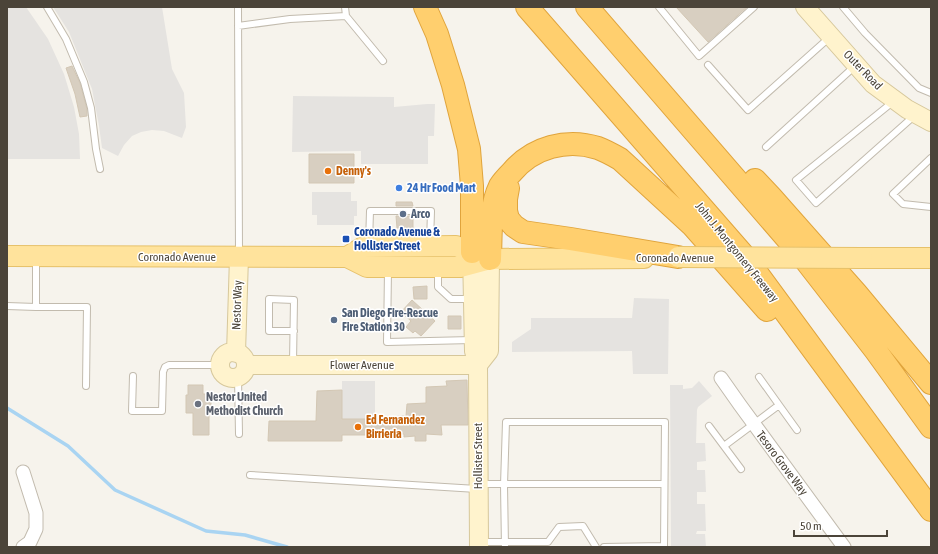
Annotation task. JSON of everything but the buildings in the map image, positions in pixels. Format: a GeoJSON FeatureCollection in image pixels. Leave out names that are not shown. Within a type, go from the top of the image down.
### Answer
{"type":"FeatureCollection","features":[{"type":"Feature","properties":{"kind":"highway"},"geometry":{"type":"LineString","coordinates":[[425,7],[437,34],[453,85],[469,149],[478,258]]}},
{"type":"Feature","properties":{"kind":"highway","name":"John J. Montgomery Freeway"},"geometry":{"type":"LineString","coordinates":[[527,7],[745,258],[931,510]]}},
{"type":"Feature","properties":{"kind":"highway"},"geometry":{"type":"LineString","coordinates":[[587,7],[803,257],[876,351],[931,427]]}},
{"type":"Feature","properties":{"kind":"highway"},"geometry":{"type":"LineString","coordinates":[[618,44],[771,197],[856,293],[931,383]]}},
{"type":"Feature","properties":{"kind":"highway"},"geometry":{"type":"LineString","coordinates":[[478,258],[500,186],[520,164],[544,149],[566,144],[594,147],[610,153],[620,159],[693,226],[769,312],[899,466]]}},
{"type":"Feature","properties":{"kind":"highway"},"geometry":{"type":"LineString","coordinates":[[508,176],[506,211],[508,220],[523,232],[678,257]]}},
{"type":"Feature","properties":{"kind":"main road","name":"Coronado Avenue"},"geometry":{"type":"LineString","coordinates":[[347,257],[363,247],[456,246],[478,258]]}},
{"type":"Feature","properties":{"kind":"main road","name":"Coronado Avenue"},"geometry":{"type":"LineString","coordinates":[[7,256],[347,257],[367,266],[460,266],[478,258],[931,258]]}},
{"type":"Feature","properties":{"kind":"street","name":"Outer Road"},"geometry":{"type":"LineString","coordinates":[[805,7],[874,84],[907,109],[923,118]]}},
{"type":"Feature","properties":{"kind":"street","name":"Nestor Way"},"geometry":{"type":"LineString","coordinates":[[239,257],[240,365]]}},
{"type":"Feature","properties":{"kind":"street","name":"Hollister Street"},"geometry":{"type":"LineString","coordinates":[[478,258],[473,299],[474,351],[478,365],[479,545]]}},
{"type":"Feature","properties":{"kind":"street"},"geometry":{"type":"LineString","coordinates":[[478,258],[489,351],[478,365]]}},
{"type":"Feature","properties":{"kind":"street"},"geometry":{"type":"LineString","coordinates":[[221,365],[221,361],[227,354],[240,365]]}},
{"type":"Feature","properties":{"kind":"street","name":"Flower Avenue"},"geometry":{"type":"LineString","coordinates":[[240,365],[478,365]]}},
{"type":"Feature","properties":{"kind":"street","name":"Tesoro Grove Way"},"geometry":{"type":"LineString","coordinates":[[721,378],[844,547]]}},
{"type":"Feature","properties":{"kind":"street"},"geometry":{"type":"LineString","coordinates":[[23,472],[36,513],[36,529],[30,542],[23,547]]}},
{"type":"Feature","properties":{"kind":"lane"},"geometry":{"type":"LineString","coordinates":[[47,7],[66,39],[84,82],[91,108],[100,169]]}},
{"type":"Feature","properties":{"kind":"lane"},"geometry":{"type":"LineString","coordinates":[[238,7],[239,257]]}},
{"type":"Feature","properties":{"kind":"lane"},"geometry":{"type":"LineString","coordinates":[[344,7],[346,16],[383,62]]}},
{"type":"Feature","properties":{"kind":"lane"},"geometry":{"type":"LineString","coordinates":[[659,7],[699,56],[754,7]]}},
{"type":"Feature","properties":{"kind":"lane"},"geometry":{"type":"LineString","coordinates":[[843,7],[865,33],[918,88],[931,93]]}},
{"type":"Feature","properties":{"kind":"lane"},"geometry":{"type":"LineString","coordinates":[[238,26],[290,19],[346,16]]}},
{"type":"Feature","properties":{"kind":"lane"},"geometry":{"type":"LineString","coordinates":[[708,65],[748,110],[831,36]]}},
{"type":"Feature","properties":{"kind":"lane"},"geometry":{"type":"LineString","coordinates":[[766,147],[857,65]]}},
{"type":"Feature","properties":{"kind":"lane"},"geometry":{"type":"LineString","coordinates":[[895,100],[796,180],[816,203],[923,118]]}},
{"type":"Feature","properties":{"kind":"lane"},"geometry":{"type":"LineString","coordinates":[[931,158],[894,194],[903,204],[931,207]]}},
{"type":"Feature","properties":{"kind":"lane"},"geometry":{"type":"LineString","coordinates":[[369,247],[370,211],[431,211],[430,247]]}},
{"type":"Feature","properties":{"kind":"lane"},"geometry":{"type":"LineString","coordinates":[[36,256],[36,307]]}},
{"type":"Feature","properties":{"kind":"lane"},"geometry":{"type":"LineString","coordinates":[[388,266],[387,342],[474,340]]}},
{"type":"Feature","properties":{"kind":"lane"},"geometry":{"type":"LineString","coordinates":[[438,266],[438,287],[451,299],[473,299]]}},
{"type":"Feature","properties":{"kind":"lane"},"geometry":{"type":"LineString","coordinates":[[293,364],[294,331],[294,300],[270,299],[269,331],[294,331]]}},
{"type":"Feature","properties":{"kind":"lane"},"geometry":{"type":"LineString","coordinates":[[7,306],[87,307],[86,386]]}},
{"type":"Feature","properties":{"kind":"lane"},"geometry":{"type":"LineString","coordinates":[[133,376],[132,411],[162,411],[163,372],[165,367],[169,365],[221,365]]}},
{"type":"Feature","properties":{"kind":"lane"},"geometry":{"type":"LineString","coordinates":[[239,434],[240,365]]}},
{"type":"Feature","properties":{"kind":"lane"},"geometry":{"type":"LineString","coordinates":[[759,377],[797,430]]}},
{"type":"Feature","properties":{"kind":"lane"},"geometry":{"type":"LineString","coordinates":[[724,446],[779,405]]}},
{"type":"Feature","properties":{"kind":"lane"},"geometry":{"type":"LineString","coordinates":[[505,545],[504,484],[506,422],[664,422],[664,546],[604,547]]}},
{"type":"Feature","properties":{"kind":"lane"},"geometry":{"type":"LineString","coordinates":[[709,426],[741,469]]}},
{"type":"Feature","properties":{"kind":"lane"},"geometry":{"type":"LineString","coordinates":[[250,476],[478,487],[504,484],[664,484]]}},
{"type":"Feature","properties":{"kind":"lane"},"geometry":{"type":"LineString","coordinates":[[479,545],[548,542],[559,527],[583,526],[596,547]]}},
{"type":"Feature","properties":{"kind":"shaded area"},"geometry":{"type":"Polygon","coordinates":[[[7,7],[26,7],[48,39],[64,74],[74,107],[79,134],[80,159],[7,159],[7,7]]]}},
{"type":"Feature","properties":{"kind":"shaded area"},"geometry":{"type":"Polygon","coordinates":[[[53,7],[162,7],[172,69],[184,93],[186,127],[182,138],[164,131],[152,130],[141,132],[132,136],[124,145],[118,156],[102,148],[92,89],[69,32],[53,7]]]}},
{"type":"Feature","properties":{"kind":"shaded area"},"geometry":{"type":"Polygon","coordinates":[[[293,96],[394,97],[394,107],[435,104],[434,136],[428,136],[428,164],[361,164],[361,151],[292,152],[293,96]]]}},
{"type":"Feature","properties":{"kind":"shaded area"},"geometry":{"type":"Polygon","coordinates":[[[312,192],[351,192],[351,201],[357,201],[357,216],[354,216],[354,225],[317,225],[317,215],[312,215],[312,192]]]}},
{"type":"Feature","properties":{"kind":"shaded area"},"geometry":{"type":"Polygon","coordinates":[[[634,298],[669,299],[668,374],[633,374],[632,351],[512,352],[512,342],[531,329],[531,318],[632,318],[634,298]]]}},
{"type":"Feature","properties":{"kind":"shaded area"},"geometry":{"type":"Polygon","coordinates":[[[342,381],[375,381],[375,419],[342,419],[342,381]]]}},
{"type":"Feature","properties":{"kind":"shaded area"},"geometry":{"type":"Polygon","coordinates":[[[699,381],[712,396],[698,407],[697,410],[696,443],[705,443],[706,461],[697,462],[697,470],[705,470],[706,492],[697,492],[697,504],[705,504],[706,531],[697,531],[696,534],[705,534],[706,547],[671,547],[670,385],[683,385],[683,389],[692,388],[699,381]]]}},
{"type":"Feature","properties":{"kind":"waterway"},"geometry":{"type":"LineString","coordinates":[[7,408],[68,446],[115,490],[206,531],[245,535],[287,547]]}},
{"type":"Feature","properties":{"kind":"place","name":"Denny's"},"geometry":{"type":"Point","coordinates":[328,171]}},
{"type":"Feature","properties":{"kind":"place","name":"24 Hr Food Mart"},"geometry":{"type":"Point","coordinates":[399,188]}},
{"type":"Feature","properties":{"kind":"place","name":"Arco"},"geometry":{"type":"Point","coordinates":[403,214]}},
{"type":"Feature","properties":{"kind":"place","name":"Coronado Avenue & Hollister Street"},"geometry":{"type":"Point","coordinates":[346,239]}},
{"type":"Feature","properties":{"kind":"place","name":"San Diego Fire-Rescue Fire Station 30"},"geometry":{"type":"Point","coordinates":[334,320]}},
{"type":"Feature","properties":{"kind":"place","name":"Nestor United Methodist Church"},"geometry":{"type":"Point","coordinates":[198,404]}},
{"type":"Feature","properties":{"kind":"place","name":"Ed Fernandez Birrieria"},"geometry":{"type":"Point","coordinates":[358,427]}}]}
